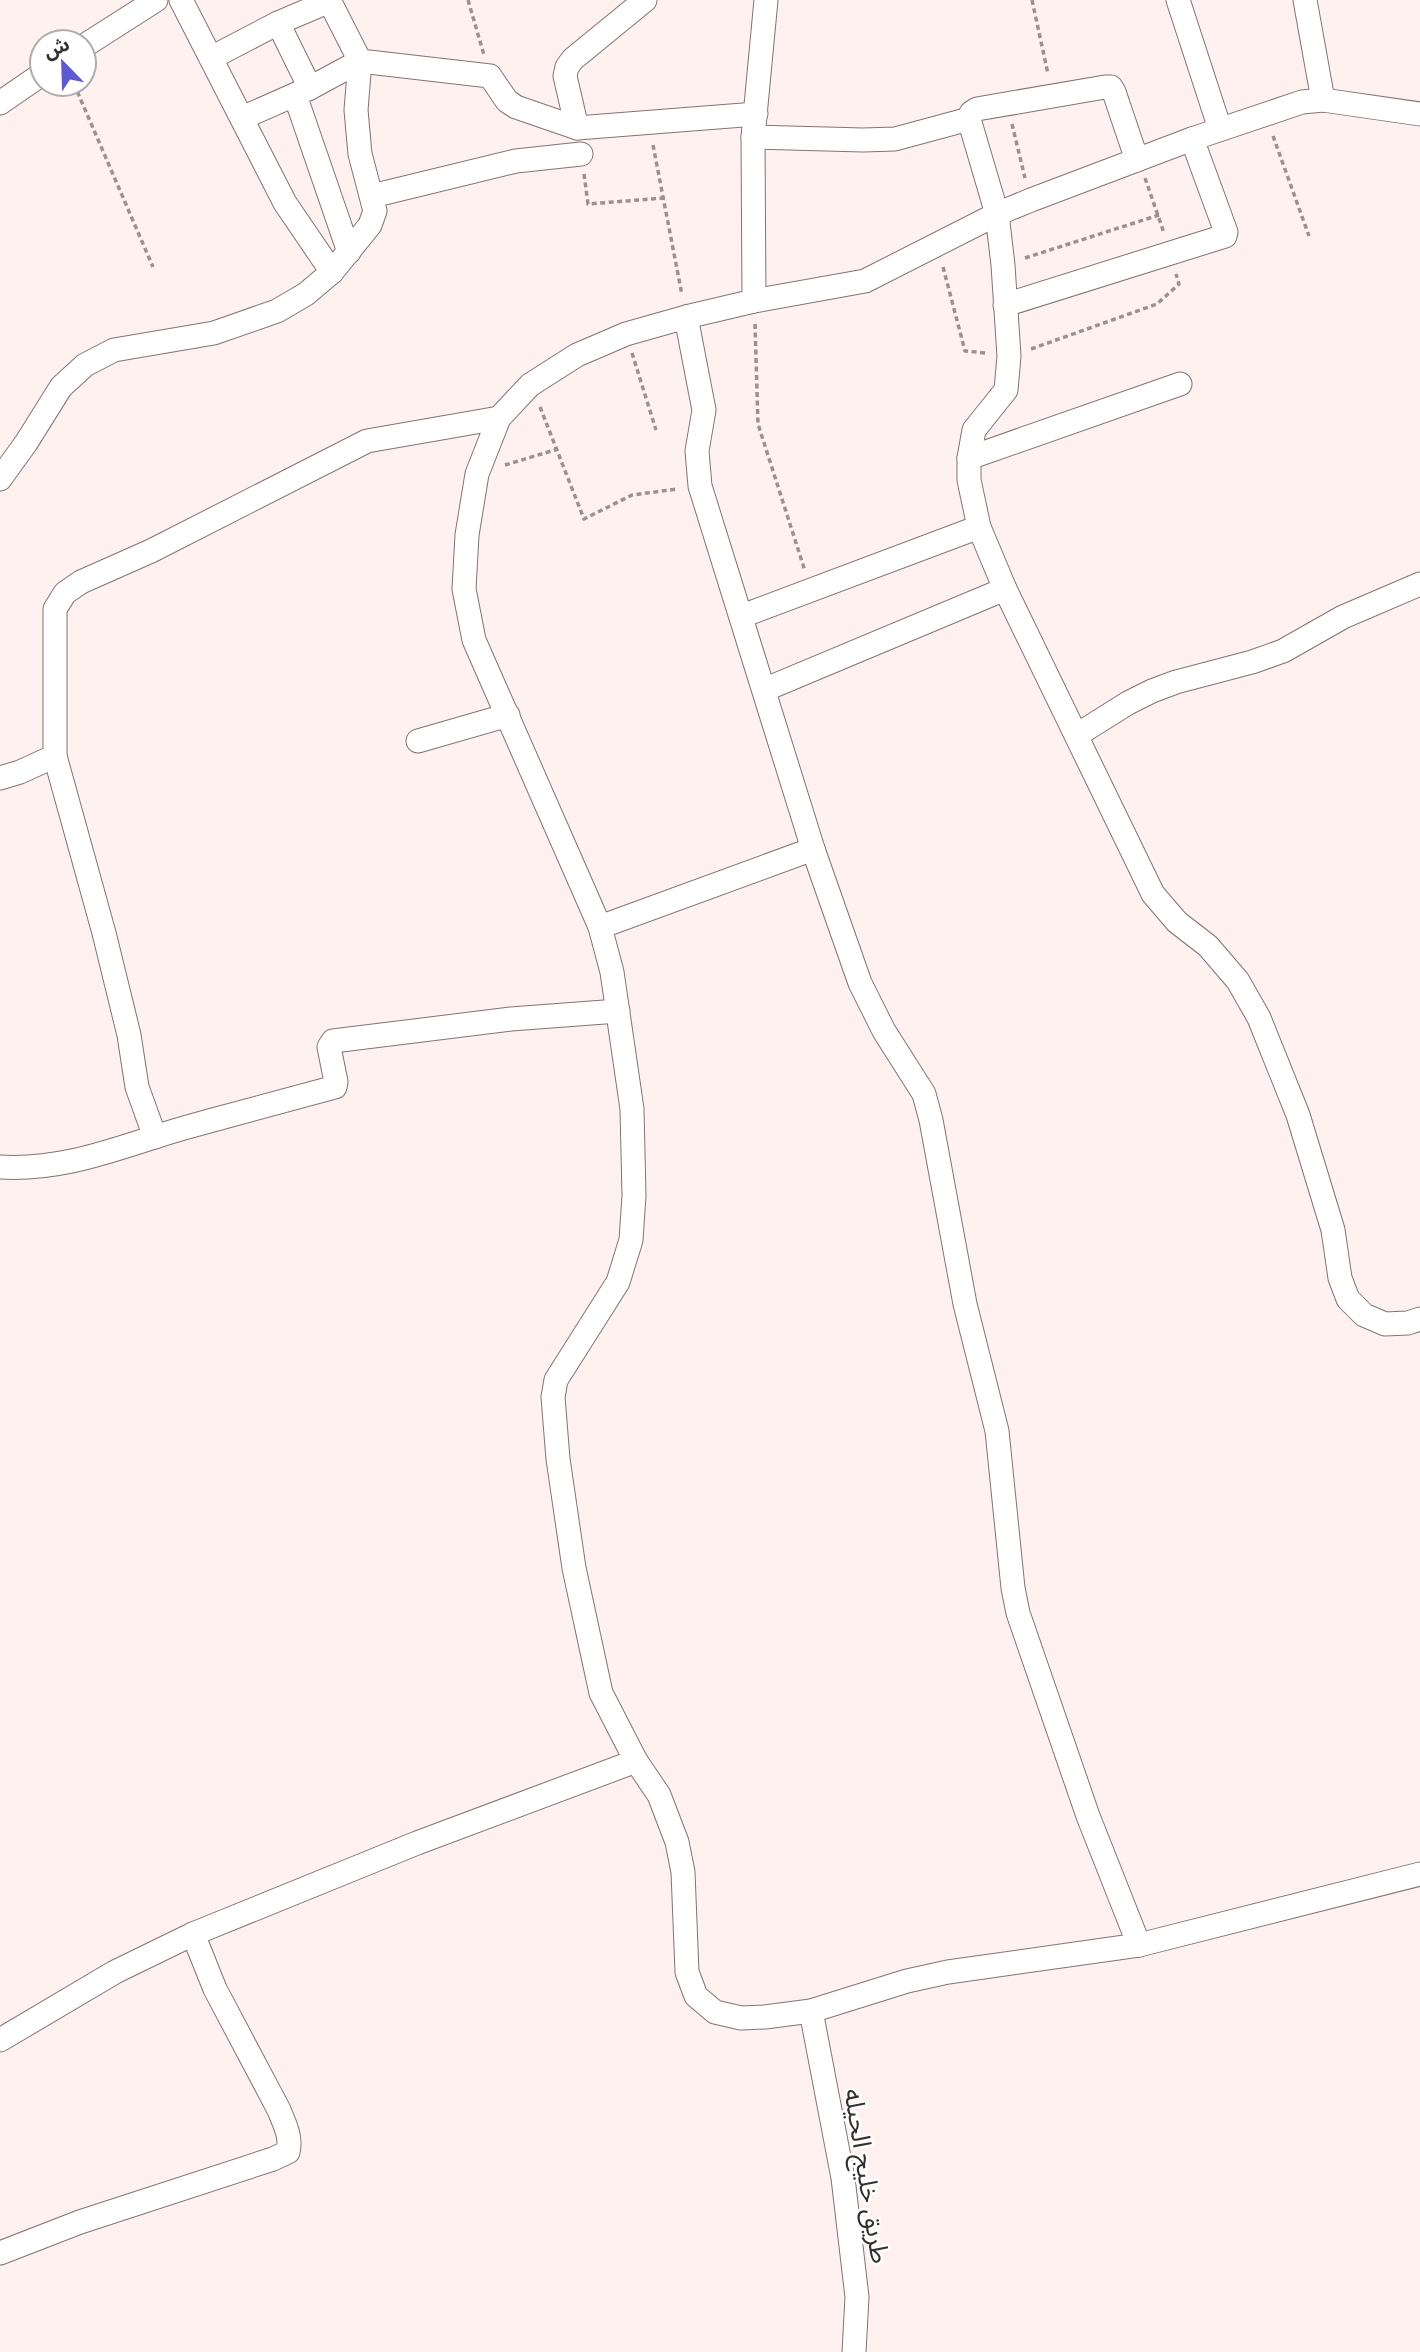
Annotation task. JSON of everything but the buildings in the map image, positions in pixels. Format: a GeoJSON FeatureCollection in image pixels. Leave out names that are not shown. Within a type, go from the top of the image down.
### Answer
{"type":"FeatureCollection","features":[{"type":"Feature","properties":{"kind":"street"},"geometry":{"type":"LineString","coordinates":[[98,37],[156,0]]}},
{"type":"Feature","properties":{"kind":"street"},"geometry":{"type":"LineString","coordinates":[[181,0],[285,203],[332,272]]}},
{"type":"Feature","properties":{"kind":"street"},"geometry":{"type":"LineString","coordinates":[[576,128],[565,76],[566,67],[645,0]]}},
{"type":"Feature","properties":{"kind":"street"},"geometry":{"type":"LineString","coordinates":[[754,301],[754,126],[766,0]]}},
{"type":"Feature","properties":{"kind":"street"},"geometry":{"type":"LineString","coordinates":[[1178,0],[1220,129]]}},
{"type":"Feature","properties":{"kind":"street"},"geometry":{"type":"LineString","coordinates":[[1305,0],[1323,100]]}},
{"type":"Feature","properties":{"kind":"street"},"geometry":{"type":"LineString","coordinates":[[0,479],[61,387],[85,365],[114,350],[214,333],[277,311],[306,294],[332,272],[370,225],[375,211],[360,154],[356,110],[360,61],[329,1],[278,23],[211,58]]}},
{"type":"Feature","properties":{"kind":"street"},"geometry":{"type":"LineString","coordinates":[[278,23],[302,91],[349,252]]}},
{"type":"Feature","properties":{"kind":"street"},"geometry":{"type":"LineString","coordinates":[[242,118],[360,61],[490,76],[508,101],[516,107],[576,128],[648,122],[754,126],[863,141],[895,139],[969,119]]}},
{"type":"Feature","properties":{"kind":"street"},"geometry":{"type":"LineString","coordinates":[[0,103],[28,84]]}},
{"type":"Feature","properties":{"kind":"street"},"geometry":{"type":"LineString","coordinates":[[1137,160],[1111,87],[1007,103],[977,109],[971,113],[969,119],[997,215],[1009,356],[1006,390],[974,430],[969,458],[972,495],[979,527],[1005,589],[1153,894],[1177,922],[1208,946],[1238,981],[1259,1018],[1298,1115],[1333,1230],[1340,1278],[1348,1299],[1364,1315],[1385,1324],[1408,1323],[1420,1319]]}},
{"type":"Feature","properties":{"kind":"street"},"geometry":{"type":"LineString","coordinates":[[1420,114],[1323,100],[1302,102],[1192,139],[1031,200],[865,281],[754,301],[685,317],[626,334],[578,355],[530,385],[499,418],[477,474],[467,535],[464,589],[474,640],[600,927],[612,972],[632,1109],[634,1196],[631,1240],[618,1282],[556,1380],[553,1397],[558,1459],[574,1567],[601,1693],[636,1761],[659,1795],[677,1842],[682,1872],[687,1972],[696,1996],[715,2012],[741,2018],[811,2011],[948,1972],[1139,1945],[1420,1874]]}},
{"type":"Feature","properties":{"kind":"street"},"geometry":{"type":"LineString","coordinates":[[1006,306],[1226,236],[1192,139]]}},
{"type":"Feature","properties":{"kind":"street"},"geometry":{"type":"LineString","coordinates":[[372,196],[516,161],[581,154]]}},
{"type":"Feature","properties":{"kind":"street"},"geometry":{"type":"LineString","coordinates":[[685,317],[705,410],[697,451],[700,486],[813,849],[860,983],[884,1031],[923,1094],[931,1120],[965,1304],[997,1431],[1013,1588],[1018,1613],[1088,1816],[1139,1945]]}},
{"type":"Feature","properties":{"kind":"street"},"geometry":{"type":"LineString","coordinates":[[969,458],[1180,384]]}},
{"type":"Feature","properties":{"kind":"street"},"geometry":{"type":"LineString","coordinates":[[155,1137],[137,1087],[129,1035],[104,933],[55,756],[55,609],[65,593],[81,582],[151,551],[367,441],[499,418]]}},
{"type":"Feature","properties":{"kind":"street"},"geometry":{"type":"LineString","coordinates":[[742,615],[979,527]]}},
{"type":"Feature","properties":{"kind":"street"},"geometry":{"type":"LineString","coordinates":[[1077,735],[1152,691],[1283,651],[1343,617],[1420,584]]}},
{"type":"Feature","properties":{"kind":"street"},"geometry":{"type":"LineString","coordinates":[[764,690],[1005,589]]}},
{"type":"Feature","properties":{"kind":"street"},"geometry":{"type":"LineString","coordinates":[[418,741],[508,715]]}},
{"type":"Feature","properties":{"kind":"street"},"geometry":{"type":"LineString","coordinates":[[0,778],[55,756]]}},
{"type":"Feature","properties":{"kind":"street"},"geometry":{"type":"LineString","coordinates":[[600,927],[813,849]]}},
{"type":"Feature","properties":{"kind":"street"},"geometry":{"type":"LineString","coordinates":[[0,1167],[37,1167],[89,1159],[155,1137],[335,1087],[329,1047],[333,1041],[510,1019],[618,1011]]}},
{"type":"Feature","properties":{"kind":"street"},"geometry":{"type":"LineString","coordinates":[[0,2040],[115,1972],[193,1934],[417,1843],[636,1761]]}},
{"type":"Feature","properties":{"kind":"street"},"geometry":{"type":"LineString","coordinates":[[0,2253],[80,2222],[273,2159],[288,2151],[290,2147],[287,2130],[279,2110],[215,1990],[193,1934]]}},
{"type":"Feature","properties":{"kind":"street","name":"طريق خليج الحيله"},"geometry":{"type":"LineString","coordinates":[[811,2011],[843,2178],[857,2297],[854,2352]]}},
{"type":"Feature","properties":{"kind":"path"},"geometry":{"type":"LineString","coordinates":[[468,0],[490,76]]}},
{"type":"Feature","properties":{"kind":"path"},"geometry":{"type":"LineString","coordinates":[[1032,0],[1053,96]]}},
{"type":"Feature","properties":{"kind":"path"},"geometry":{"type":"LineString","coordinates":[[80,98],[153,267]]}},
{"type":"Feature","properties":{"kind":"path"},"geometry":{"type":"LineString","coordinates":[[1007,103],[1031,200]]}},
{"type":"Feature","properties":{"kind":"path"},"geometry":{"type":"LineString","coordinates":[[1265,115],[1309,236]]}},
{"type":"Feature","properties":{"kind":"path"},"geometry":{"type":"LineString","coordinates":[[648,122],[685,317]]}},
{"type":"Feature","properties":{"kind":"path"},"geometry":{"type":"LineString","coordinates":[[581,154],[588,204],[664,198]]}},
{"type":"Feature","properties":{"kind":"path"},"geometry":{"type":"LineString","coordinates":[[1003,265],[1159,215],[1137,160]]}},
{"type":"Feature","properties":{"kind":"path"},"geometry":{"type":"LineString","coordinates":[[937,244],[965,351],[1009,356],[1157,304],[1179,284],[1170,254]]}},
{"type":"Feature","properties":{"kind":"path"},"geometry":{"type":"LineString","coordinates":[[754,301],[758,424],[811,590]]}},
{"type":"Feature","properties":{"kind":"path"},"geometry":{"type":"LineString","coordinates":[[626,334],[656,430]]}},
{"type":"Feature","properties":{"kind":"path"},"geometry":{"type":"LineString","coordinates":[[530,385],[584,519],[632,495],[700,486]]}},
{"type":"Feature","properties":{"kind":"path"},"geometry":{"type":"LineString","coordinates":[[477,474],[558,449]]}}]}
